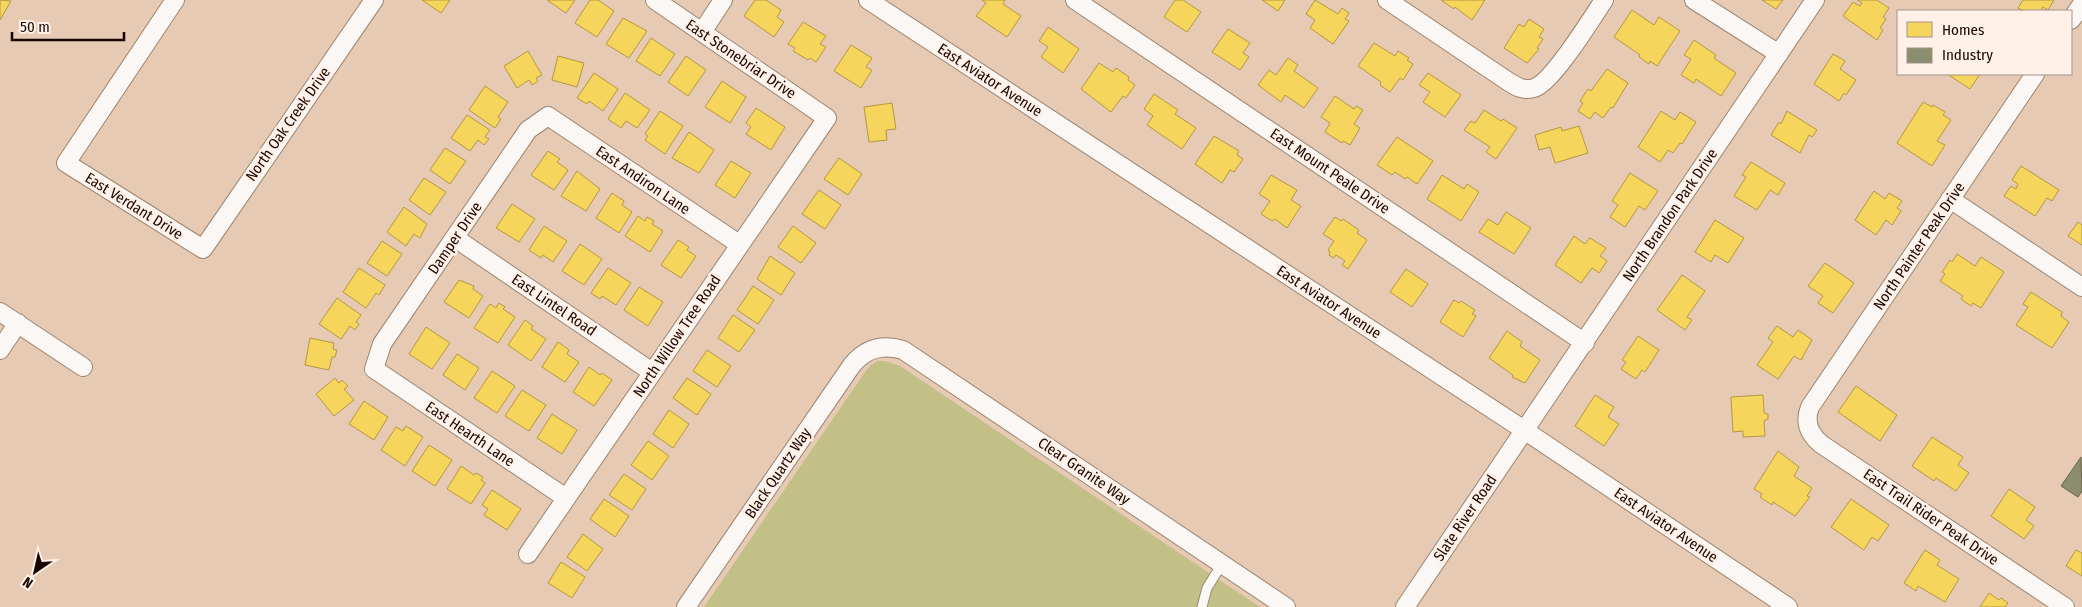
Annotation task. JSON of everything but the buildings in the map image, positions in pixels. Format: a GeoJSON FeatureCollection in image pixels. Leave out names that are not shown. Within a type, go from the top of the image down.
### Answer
{"type":"FeatureCollection","features":[{"type":"Feature","properties":{"kind":"street","name":"East Verdant Drive"},"geometry":{"type":"LineString","coordinates":[[175,0],[66,163],[202,249]]}},
{"type":"Feature","properties":{"kind":"street","name":"North Oak Creek Drive"},"geometry":{"type":"LineString","coordinates":[[202,249],[374,0]]}},
{"type":"Feature","properties":{"kind":"street","name":"East Stonebriar Drive"},"geometry":{"type":"LineString","coordinates":[[655,0],[827,118]]}},
{"type":"Feature","properties":{"kind":"street"},"geometry":{"type":"LineString","coordinates":[[702,32],[723,0]]}},
{"type":"Feature","properties":{"kind":"street","name":"East Aviator Avenue"},"geometry":{"type":"LineString","coordinates":[[868,0],[1524,430],[1788,607]]}},
{"type":"Feature","properties":{"kind":"street","name":"East Mount Peale Drive"},"geometry":{"type":"LineString","coordinates":[[1075,0],[1585,343]]}},
{"type":"Feature","properties":{"kind":"street"},"geometry":{"type":"LineString","coordinates":[[1387,0],[1509,82],[1527,90],[1537,88],[1552,74],[1604,0]]}},
{"type":"Feature","properties":{"kind":"street"},"geometry":{"type":"LineString","coordinates":[[1694,0],[1779,54]]}},
{"type":"Feature","properties":{"kind":"street","name":"North Brandon Park Drive"},"geometry":{"type":"LineString","coordinates":[[1524,430],[1585,343],[1815,0]]}},
{"type":"Feature","properties":{"kind":"street"},"geometry":{"type":"LineString","coordinates":[[2072,19],[2082,4]]}},
{"type":"Feature","properties":{"kind":"street","name":"North Painter Peak Drive"},"geometry":{"type":"LineString","coordinates":[[1806,419],[1810,407],[2034,75]]}},
{"type":"Feature","properties":{"kind":"street","name":"Damper Drive"},"geometry":{"type":"LineString","coordinates":[[374,369],[382,344],[528,130],[548,116]]}},
{"type":"Feature","properties":{"kind":"street","name":"East Andiron Lane"},"geometry":{"type":"LineString","coordinates":[[548,116],[739,244]]}},
{"type":"Feature","properties":{"kind":"street","name":"North Willow Tree Road"},"geometry":{"type":"LineString","coordinates":[[528,554],[827,118]]}},
{"type":"Feature","properties":{"kind":"street"},"geometry":{"type":"LineString","coordinates":[[1950,199],[2082,287]]}},
{"type":"Feature","properties":{"kind":"street","name":"East Lintel Road"},"geometry":{"type":"LineString","coordinates":[[455,238],[652,372]]}},
{"type":"Feature","properties":{"kind":"street"},"geometry":{"type":"LineString","coordinates":[[0,312],[83,367]]}},
{"type":"Feature","properties":{"kind":"street"},"geometry":{"type":"LineString","coordinates":[[0,350],[18,323]]}},
{"type":"Feature","properties":{"kind":"street","name":"Clear Granite Way"},"geometry":{"type":"LineString","coordinates":[[877,347],[895,347],[903,350],[1286,607]]}},
{"type":"Feature","properties":{"kind":"street","name":"Black Quartz Way"},"geometry":{"type":"LineString","coordinates":[[686,607],[852,364],[863,354],[877,347]]}},
{"type":"Feature","properties":{"kind":"street","name":"East Hearth Lane"},"geometry":{"type":"LineString","coordinates":[[374,369],[566,498]]}},
{"type":"Feature","properties":{"kind":"street","name":"East Trail Rider Peak Drive"},"geometry":{"type":"LineString","coordinates":[[1806,419],[1812,435],[1820,444],[2065,607]]}},
{"type":"Feature","properties":{"kind":"street","name":"Slate River Road"},"geometry":{"type":"LineString","coordinates":[[1405,607],[1524,430]]}},
{"type":"Feature","properties":{"kind":"lane"},"geometry":{"type":"LineString","coordinates":[[1202,607],[1207,588],[1222,564]]}},
{"type":"Feature","properties":{"kind":"shaded area"},"geometry":{"type":"Polygon","coordinates":[[[878,361],[885,361],[900,366],[1260,607],[704,607],[865,372],[878,361]]]}}]}
